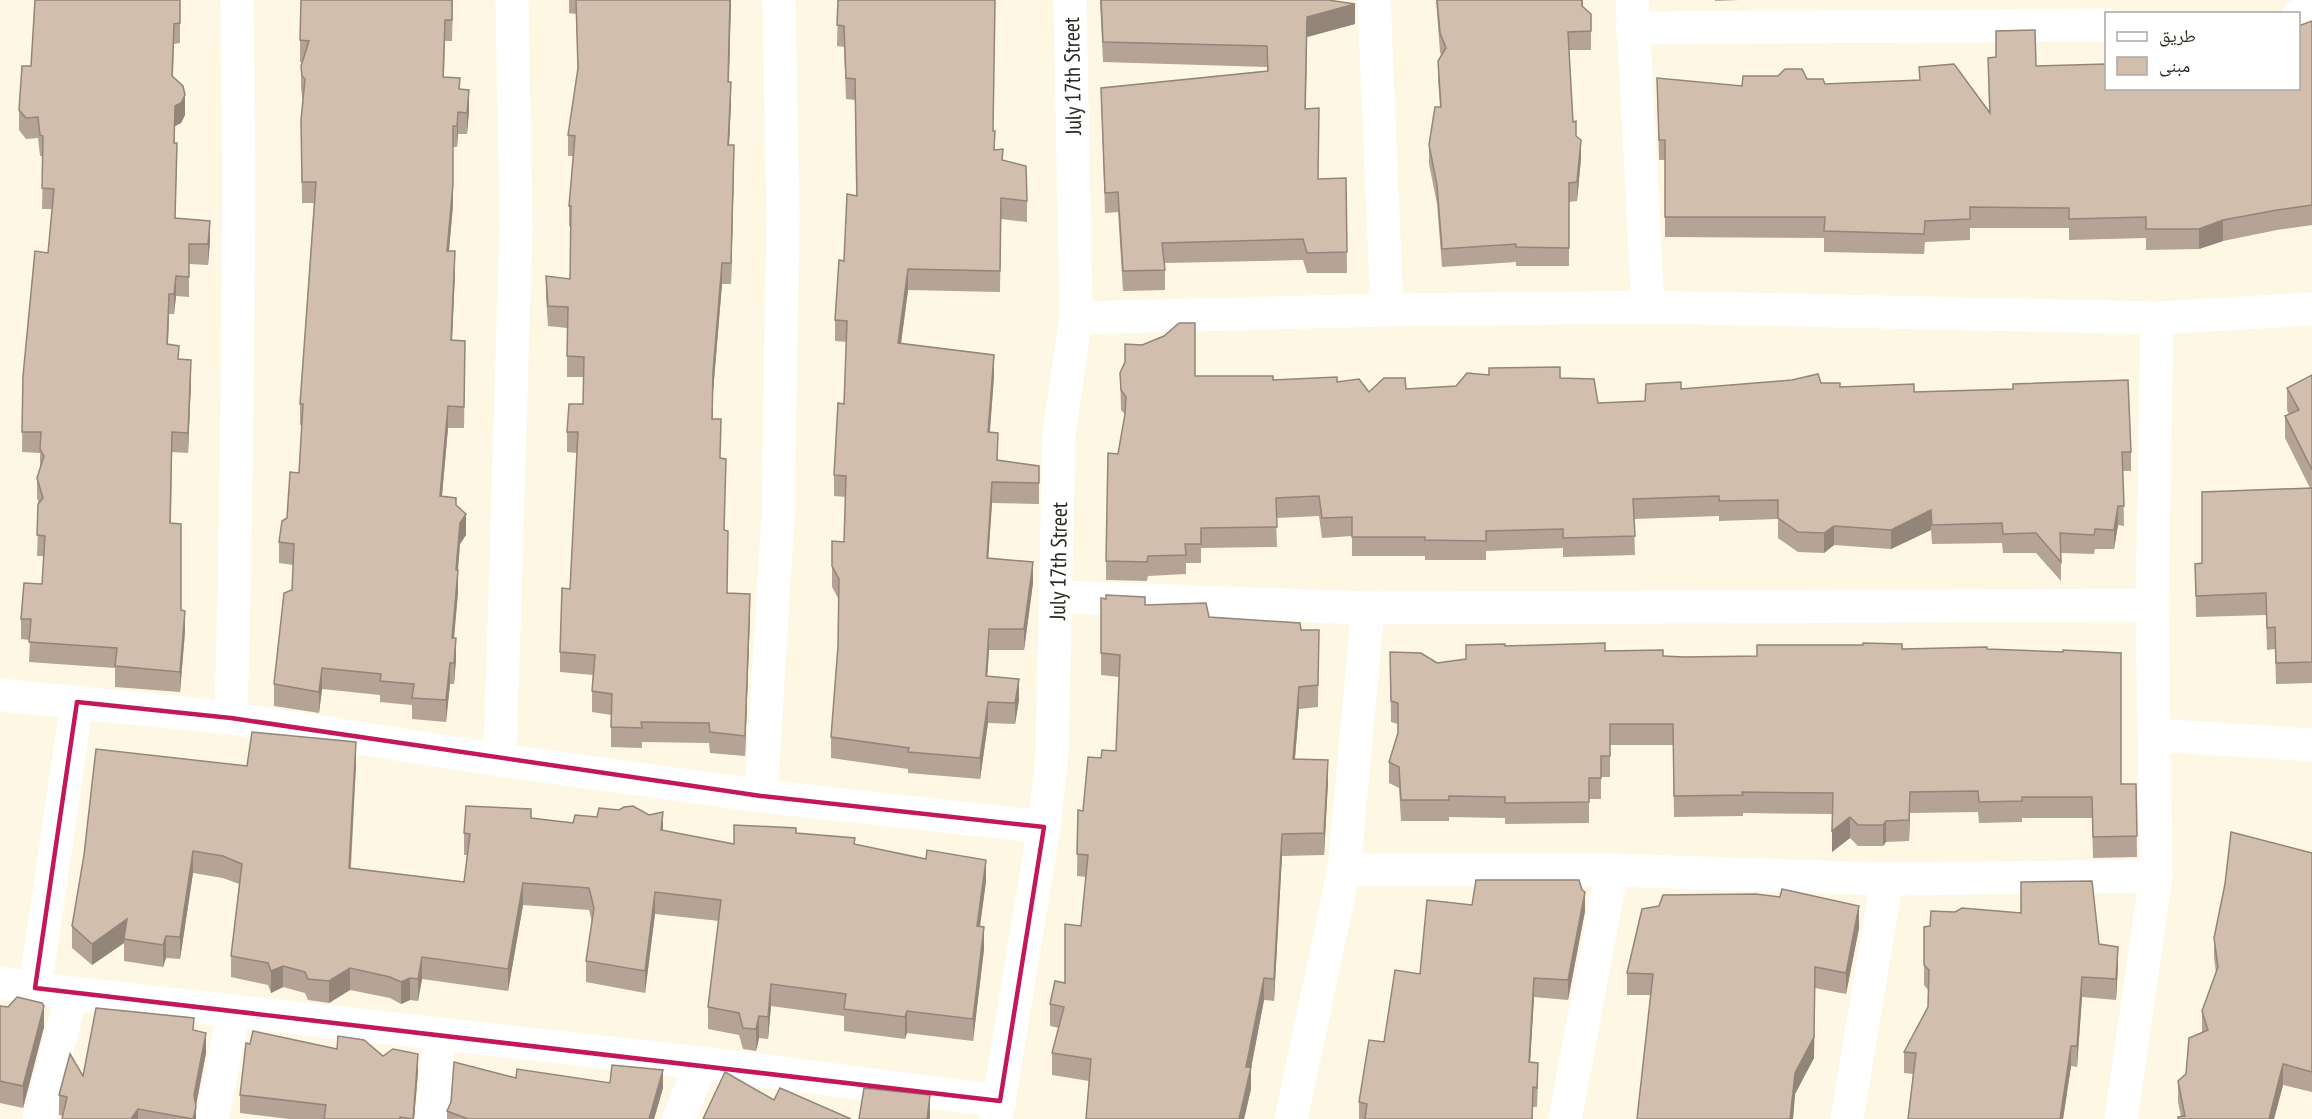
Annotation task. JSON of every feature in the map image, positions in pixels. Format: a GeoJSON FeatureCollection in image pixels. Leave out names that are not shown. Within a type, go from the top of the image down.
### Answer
{"type":"FeatureCollection","features":[{"type":"Feature","properties":{"kind":"street"},"geometry":{"type":"LineString","coordinates":[[231,718],[238,412],[237,0]]}},
{"type":"Feature","properties":{"kind":"street"},"geometry":{"type":"LineString","coordinates":[[500,760],[516,227],[512,0]]}},
{"type":"Feature","properties":{"kind":"street"},"geometry":{"type":"LineString","coordinates":[[761,796],[778,517],[783,218],[779,0]]}},
{"type":"Feature","properties":{"kind":"street","name":"July 17th Street"},"geometry":{"type":"LineString","coordinates":[[998,1110],[1044,826],[1052,755],[1058,597],[1059,433],[1076,318],[1070,0]]}},
{"type":"Feature","properties":{"kind":"street"},"geometry":{"type":"LineString","coordinates":[[1374,0],[1387,310]]}},
{"type":"Feature","properties":{"kind":"street"},"geometry":{"type":"LineString","coordinates":[[1648,307],[1632,14],[2105,26]]}},
{"type":"Feature","properties":{"kind":"street"},"geometry":{"type":"LineString","coordinates":[[1076,318],[1387,310],[1648,307],[2157,318],[2312,309]]}},
{"type":"Feature","properties":{"kind":"street"},"geometry":{"type":"LineString","coordinates":[[2121,1119],[2156,876],[2152,605],[2157,318]]}},
{"type":"Feature","properties":{"kind":"street"},"geometry":{"type":"LineString","coordinates":[[1058,597],[1368,608],[2152,605]]}},
{"type":"Feature","properties":{"kind":"street"},"geometry":{"type":"LineString","coordinates":[[1291,1119],[1344,870],[1368,608]]}},
{"type":"Feature","properties":{"kind":"street"},"geometry":{"type":"LineString","coordinates":[[0,695],[231,718],[500,760],[761,796],[1044,826]]}},
{"type":"Feature","properties":{"kind":"street"},"geometry":{"type":"LineString","coordinates":[[35,988],[77,702]]}},
{"type":"Feature","properties":{"kind":"street"},"geometry":{"type":"LineString","coordinates":[[2154,735],[2312,745]]}},
{"type":"Feature","properties":{"kind":"street"},"geometry":{"type":"LineString","coordinates":[[1344,870],[1612,870],[1887,879],[2156,876]]}},
{"type":"Feature","properties":{"kind":"street"},"geometry":{"type":"LineString","coordinates":[[1565,1119],[1612,870]]}},
{"type":"Feature","properties":{"kind":"street"},"geometry":{"type":"LineString","coordinates":[[1847,1119],[1887,879]]}},
{"type":"Feature","properties":{"kind":"street"},"geometry":{"type":"LineString","coordinates":[[0,983],[72,993],[701,1062],[998,1110]]}},
{"type":"Feature","properties":{"kind":"street"},"geometry":{"type":"LineString","coordinates":[[39,1119],[72,993]]}},
{"type":"Feature","properties":{"kind":"street"},"geometry":{"type":"LineString","coordinates":[[212,1119],[234,1011]]}},
{"type":"Feature","properties":{"kind":"street"},"geometry":{"type":"LineString","coordinates":[[432,1119],[440,1033]]}},
{"type":"Feature","properties":{"kind":"street"},"geometry":{"type":"LineString","coordinates":[[679,1119],[701,1062]]}},
{"type":"Feature","properties":{"kind":"highlighted area"},"geometry":{"type":"Polygon","coordinates":[[[77,702],[231,718],[761,796],[1044,827],[1000,1101],[35,988],[77,702]]]}},
{"type":"Feature","properties":{"kind":"building"},"geometry":{"type":"Polygon","coordinates":[[[35,0],[180,0],[180,23],[174,24],[172,76],[183,86],[185,95],[181,103],[175,106],[174,143],[177,143],[175,218],[210,221],[208,244],[189,244],[189,277],[176,276],[174,294],[169,294],[167,344],[179,346],[178,359],[191,360],[188,433],[172,432],[170,523],[181,524],[181,610],[185,611],[180,672],[115,666],[117,648],[29,642],[31,619],[21,619],[24,583],[42,584],[45,536],[37,535],[38,504],[43,498],[37,478],[44,456],[40,449],[41,432],[22,432],[23,376],[35,251],[48,253],[54,189],[42,188],[43,136],[40,135],[38,117],[26,118],[19,110],[22,66],[31,66],[35,0]]]}},
{"type":"Feature","properties":{"kind":"building"},"geometry":{"type":"Polygon","coordinates":[[[301,0],[452,0],[452,20],[445,20],[443,77],[460,78],[459,89],[469,90],[467,113],[458,112],[457,126],[453,126],[453,184],[447,251],[455,251],[451,340],[465,341],[464,407],[448,406],[440,496],[456,498],[456,505],[466,514],[460,523],[452,638],[456,638],[454,663],[450,663],[446,700],[412,698],[414,684],[380,681],[381,674],[322,668],[319,692],[274,684],[284,593],[292,590],[294,544],[279,542],[282,521],[287,518],[290,472],[299,473],[303,404],[300,404],[316,182],[302,182],[301,120],[305,79],[302,76],[301,66],[309,41],[300,40],[301,0]]]}},
{"type":"Feature","properties":{"kind":"building"},"geometry":{"type":"Polygon","coordinates":[[[576,0],[730,0],[728,82],[731,82],[728,145],[734,145],[731,263],[722,263],[713,372],[712,419],[721,419],[720,458],[726,459],[724,530],[728,531],[727,593],[750,594],[745,736],[710,732],[709,723],[641,722],[642,728],[611,727],[612,694],[592,691],[595,655],[560,652],[562,588],[570,589],[578,432],[567,432],[569,404],[583,404],[584,357],[567,356],[568,307],[548,306],[546,276],[570,279],[571,206],[569,206],[575,136],[568,135],[578,68],[576,0]]]}},
{"type":"Feature","properties":{"kind":"building"},"geometry":{"type":"Polygon","coordinates":[[[838,0],[995,0],[994,150],[1003,149],[1002,160],[1026,166],[1027,201],[1001,198],[1000,271],[908,269],[898,343],[994,355],[988,432],[998,433],[997,460],[1039,466],[1039,483],[992,482],[987,558],[1033,562],[1024,629],[989,629],[986,676],[1019,679],[1015,703],[988,702],[980,758],[908,752],[909,748],[831,737],[838,646],[839,579],[832,566],[832,541],[844,542],[846,476],[834,475],[838,403],[844,404],[847,321],[835,320],[839,260],[844,261],[847,194],[857,196],[855,79],[846,78],[844,26],[837,25],[838,0]]]}},
{"type":"Feature","properties":{"kind":"building"},"geometry":{"type":"Polygon","coordinates":[[[1101,0],[1328,0],[1355,4],[1307,17],[1305,109],[1319,108],[1318,179],[1346,178],[1347,252],[1307,253],[1303,239],[1162,243],[1165,270],[1123,271],[1118,192],[1105,193],[1101,88],[1268,71],[1267,46],[1103,42],[1101,0]]]}},
{"type":"Feature","properties":{"kind":"building"},"geometry":{"type":"Polygon","coordinates":[[[1437,0],[1582,0],[1582,6],[1591,14],[1591,31],[1568,32],[1573,122],[1576,121],[1576,136],[1581,140],[1577,182],[1569,183],[1569,248],[1516,247],[1516,244],[1442,249],[1437,185],[1429,145],[1435,107],[1441,107],[1438,61],[1446,48],[1440,33],[1437,0]]]}},
{"type":"Feature","properties":{"kind":"building"},"geometry":{"type":"Polygon","coordinates":[[[2312,21],[2312,205],[2223,220],[2199,229],[2146,229],[2146,217],[2069,219],[2069,208],[1970,207],[1970,219],[1925,221],[1924,234],[1824,231],[1825,217],[1665,217],[1665,140],[1659,140],[1657,78],[1742,86],[1743,76],[1778,76],[1785,69],[1802,69],[1807,79],[1823,79],[1825,84],[1920,80],[1919,67],[1954,64],[1990,113],[1988,58],[1996,57],[1996,31],[2035,30],[2036,66],[2105,64],[2105,90],[2300,90],[2300,25],[2312,21]]]}},
{"type":"Feature","properties":{"kind":"building"},"geometry":{"type":"Polygon","coordinates":[[[1179,323],[1195,323],[1195,376],[1273,376],[1273,380],[1337,377],[1337,382],[1359,379],[1369,392],[1384,378],[1405,378],[1406,389],[1456,386],[1467,373],[1489,375],[1489,368],[1560,367],[1560,378],[1594,379],[1598,403],[1645,401],[1646,384],[1681,382],[1681,389],[1792,380],[1818,374],[1821,383],[1840,383],[1840,387],[1914,384],[1914,392],[2013,389],[2013,384],[2128,380],[2131,452],[2122,452],[2124,506],[2118,506],[2114,530],[2095,529],[2094,535],[2060,533],[2061,562],[2036,533],[2003,534],[2002,523],[1932,525],[1931,510],[1891,530],[1834,526],[1824,533],[1798,532],[1778,518],[1778,500],[1719,501],[1719,496],[1633,499],[1635,536],[1563,538],[1563,529],[1486,531],[1486,541],[1425,540],[1425,537],[1352,537],[1352,517],[1322,518],[1319,496],[1276,498],[1277,527],[1201,528],[1201,544],[1185,544],[1186,555],[1148,556],[1147,562],[1106,561],[1108,453],[1118,454],[1125,414],[1126,397],[1121,390],[1120,373],[1125,362],[1125,344],[1142,345],[1164,336],[1179,323]]]}},
{"type":"Feature","properties":{"kind":"building"},"geometry":{"type":"Polygon","coordinates":[[[2312,375],[2312,470],[2285,416],[2299,410],[2287,388],[2312,375]]]}},
{"type":"Feature","properties":{"kind":"building"},"geometry":{"type":"Polygon","coordinates":[[[2312,488],[2312,662],[2276,663],[2275,627],[2267,628],[2266,593],[2196,596],[2195,564],[2202,563],[2202,492],[2312,488]]]}},
{"type":"Feature","properties":{"kind":"building"},"geometry":{"type":"Polygon","coordinates":[[[1106,595],[1145,597],[1145,605],[1206,603],[1209,617],[1300,623],[1301,630],[1319,630],[1318,685],[1299,687],[1293,759],[1328,760],[1324,833],[1282,834],[1274,979],[1264,978],[1246,1067],[1251,1067],[1239,1119],[1086,1119],[1091,1059],[1052,1053],[1064,1007],[1050,1004],[1055,981],[1065,983],[1065,924],[1081,926],[1088,855],[1077,854],[1078,810],[1083,811],[1088,757],[1101,758],[1102,750],[1116,751],[1120,655],[1101,653],[1101,598],[1106,599],[1106,595]]]}},
{"type":"Feature","properties":{"kind":"building"},"geometry":{"type":"Polygon","coordinates":[[[1605,643],[1605,651],[1663,650],[1663,656],[1684,657],[1757,656],[1757,645],[1863,645],[1863,643],[1902,644],[1902,649],[1987,647],[1987,649],[2121,653],[2121,784],[2136,784],[2137,836],[2093,837],[2092,797],[2022,797],[2022,801],[1979,802],[1978,791],[1910,792],[1909,820],[1886,821],[1883,825],[1858,825],[1850,817],[1832,831],[1833,793],[1742,792],[1743,795],[1674,796],[1673,724],[1610,724],[1610,756],[1601,756],[1601,778],[1589,778],[1589,802],[1505,803],[1505,797],[1449,796],[1449,800],[1401,800],[1399,767],[1389,762],[1398,733],[1398,703],[1391,701],[1390,652],[1421,653],[1437,663],[1466,659],[1466,645],[1605,643]]]}},
{"type":"Feature","properties":{"kind":"building"},"geometry":{"type":"Polygon","coordinates":[[[252,732],[356,742],[349,868],[464,882],[470,834],[464,833],[466,806],[531,809],[531,818],[573,823],[575,815],[597,817],[599,808],[619,810],[633,806],[649,815],[663,812],[661,830],[734,844],[734,825],[796,828],[796,833],[855,838],[854,844],[926,859],[927,850],[986,860],[977,926],[984,927],[973,1019],[907,1011],[905,1017],[844,1009],[846,994],[771,984],[768,1017],[759,1016],[756,1029],[743,1028],[739,1013],[708,1007],[721,900],[655,892],[645,971],[586,961],[594,908],[589,888],[523,883],[508,969],[422,957],[418,979],[410,978],[401,982],[390,977],[350,968],[329,981],[308,979],[305,972],[283,966],[271,971],[268,963],[231,956],[242,864],[223,856],[193,851],[180,937],[166,936],[163,945],[124,939],[127,919],[92,944],[72,926],[84,855],[96,749],[247,766],[252,732]]]}},
{"type":"Feature","properties":{"kind":"building"},"geometry":{"type":"Polygon","coordinates":[[[2231,832],[2312,853],[2312,1072],[2283,1064],[2269,1119],[2178,1119],[2178,1117],[2185,1116],[2178,1081],[2186,1074],[2189,1038],[2208,1030],[2202,1011],[2218,967],[2214,938],[2225,884],[2231,832]]]}},
{"type":"Feature","properties":{"kind":"building"},"geometry":{"type":"Polygon","coordinates":[[[1476,880],[1579,880],[1585,892],[1568,980],[1534,978],[1529,1062],[1538,1063],[1537,1088],[1533,1087],[1532,1119],[1365,1119],[1367,1104],[1359,1102],[1369,1040],[1384,1042],[1395,970],[1420,974],[1427,900],[1472,905],[1476,880]]]}},
{"type":"Feature","properties":{"kind":"building"},"geometry":{"type":"Polygon","coordinates":[[[2092,881],[2099,944],[2118,947],[2116,979],[2082,977],[2077,1046],[2071,1046],[2060,1119],[1908,1119],[1916,1053],[1904,1052],[1928,1007],[1929,970],[1924,965],[1924,927],[1930,926],[1931,911],[1955,912],[1962,908],[2021,913],[2021,882],[2092,881]]]}},
{"type":"Feature","properties":{"kind":"building"},"geometry":{"type":"Polygon","coordinates":[[[1782,889],[1859,906],[1846,973],[1815,967],[1814,1037],[1795,1073],[1790,1119],[1637,1119],[1653,974],[1627,973],[1642,909],[1659,906],[1663,895],[1756,894],[1780,897],[1782,889]]]}},
{"type":"Feature","properties":{"kind":"building"},"geometry":{"type":"Polygon","coordinates":[[[17,997],[42,1003],[44,1006],[23,1086],[0,1081],[0,1006],[8,1007],[17,997]]]}},
{"type":"Feature","properties":{"kind":"building"},"geometry":{"type":"Polygon","coordinates":[[[96,1008],[194,1018],[193,1030],[206,1033],[194,1095],[196,1107],[193,1119],[138,1109],[131,1119],[62,1119],[67,1097],[59,1095],[70,1054],[83,1076],[96,1008]]]}},
{"type":"Feature","properties":{"kind":"building"},"geometry":{"type":"Polygon","coordinates":[[[253,1031],[337,1049],[338,1036],[364,1040],[383,1056],[393,1049],[418,1054],[413,1119],[400,1117],[400,1119],[324,1119],[326,1105],[240,1095],[246,1043],[250,1044],[253,1031]]]}},
{"type":"Feature","properties":{"kind":"building"},"geometry":{"type":"Polygon","coordinates":[[[454,1062],[516,1078],[517,1069],[610,1083],[612,1065],[663,1070],[649,1119],[468,1119],[447,1111],[451,1102],[454,1062]]]}},
{"type":"Feature","properties":{"kind":"building"},"geometry":{"type":"Polygon","coordinates":[[[725,1072],[774,1100],[780,1088],[851,1119],[703,1119],[725,1072]]]}},
{"type":"Feature","properties":{"kind":"building"},"geometry":{"type":"Polygon","coordinates":[[[864,1088],[930,1095],[927,1119],[859,1119],[864,1088]]]}}]}
